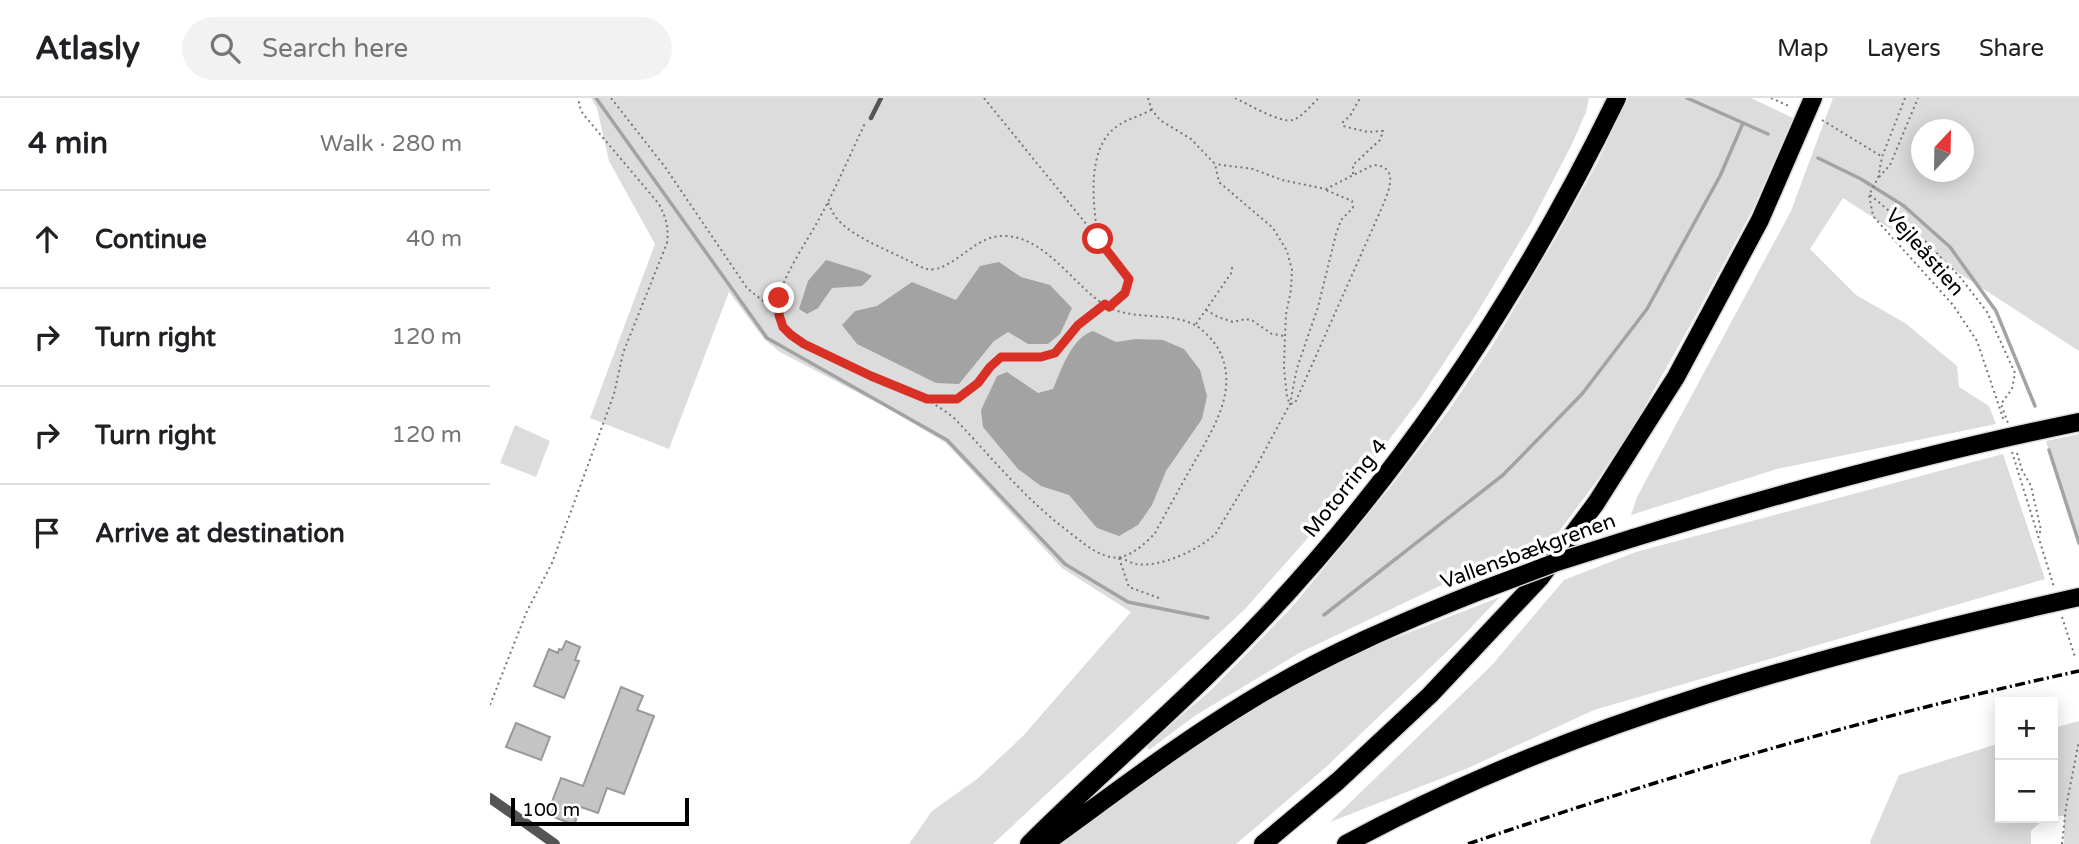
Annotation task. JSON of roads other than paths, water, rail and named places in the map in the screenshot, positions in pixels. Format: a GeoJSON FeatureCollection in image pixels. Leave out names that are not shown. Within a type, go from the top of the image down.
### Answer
{"type":"FeatureCollection","features":[{"type":"Feature","properties":{"kind":"highway","name":"Motorring 4"},"geometry":{"type":"LineString","coordinates":[[1029,844],[1249,635],[1362,506],[1413,440],[1505,304],[1574,184],[1617,98]]}},
{"type":"Feature","properties":{"kind":"highway"},"geometry":{"type":"LineString","coordinates":[[1263,844],[1338,781],[1430,695],[1541,578],[1596,503],[1676,376],[1760,220],[1814,98]]}},
{"type":"Feature","properties":{"kind":"highway","name":"Vallensbækgrenen"},"geometry":{"type":"LineString","coordinates":[[1044,844],[1167,754],[1251,700],[1323,660],[1396,625],[1554,563],[1633,538],[1836,478],[2079,422]]}},
{"type":"Feature","properties":{"kind":"highway"},"geometry":{"type":"LineString","coordinates":[[1346,844],[1460,788],[1632,720],[1827,659],[2079,597]]}},
{"type":"Feature","properties":{"kind":"street"},"geometry":{"type":"LineString","coordinates":[[490,798],[555,844]]}},
{"type":"Feature","properties":{"kind":"lane"},"geometry":{"type":"LineString","coordinates":[[871,118],[881,98]]}},
{"type":"Feature","properties":{"kind":"waterway"},"geometry":{"type":"LineString","coordinates":[[596,98],[767,338],[947,440],[1065,564],[1128,602],[1208,618]]}},
{"type":"Feature","properties":{"kind":"waterway"},"geometry":{"type":"LineString","coordinates":[[1687,98],[1768,134]]}},
{"type":"Feature","properties":{"kind":"waterway"},"geometry":{"type":"LineString","coordinates":[[1324,615],[1503,475],[1582,394],[1647,309],[1720,176],[1743,123]]}},
{"type":"Feature","properties":{"kind":"waterway"},"geometry":{"type":"LineString","coordinates":[[1818,158],[1861,179],[1904,206],[1950,247],[1996,311],[2035,406]]}},
{"type":"Feature","properties":{"kind":"waterway"},"geometry":{"type":"LineString","coordinates":[[2049,450],[2079,543]]}},
{"type":"Feature","properties":{"kind":"railway"},"geometry":{"type":"LineString","coordinates":[[1468,844],[1771,748],[1924,707],[2079,671]]}}]}
